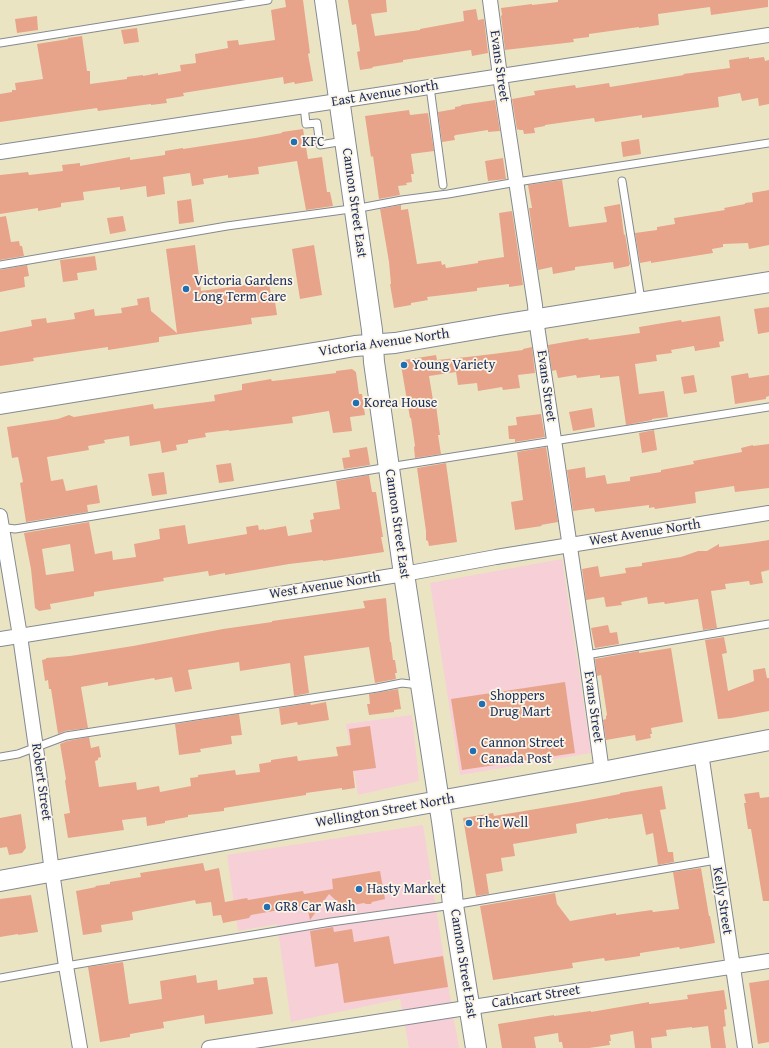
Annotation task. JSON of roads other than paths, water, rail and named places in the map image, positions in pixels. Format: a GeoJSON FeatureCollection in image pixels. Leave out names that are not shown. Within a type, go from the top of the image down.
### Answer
{"type":"FeatureCollection","features":[{"type":"Feature","properties":{"kind":"main road","name":"Cannon Street East"},"geometry":{"type":"LineString","coordinates":[[325,0],[372,330],[374,362],[404,574],[439,801],[453,905],[476,1048]]}},
{"type":"Feature","properties":{"kind":"main road","name":"Victoria Avenue North"},"geometry":{"type":"LineString","coordinates":[[0,404],[355,346],[390,344],[769,282]]}},
{"type":"Feature","properties":{"kind":"main road","name":"Wellington Street North"},"geometry":{"type":"LineString","coordinates":[[0,881],[602,772],[769,740]]}},
{"type":"Feature","properties":{"kind":"street","name":"Evans Street"},"geometry":{"type":"LineString","coordinates":[[490,0],[602,772]]}},
{"type":"Feature","properties":{"kind":"street","name":"East Avenue North"},"geometry":{"type":"LineString","coordinates":[[0,152],[769,34]]}},
{"type":"Feature","properties":{"kind":"street","name":"West Avenue North"},"geometry":{"type":"LineString","coordinates":[[0,639],[404,574],[769,512]]}},
{"type":"Feature","properties":{"kind":"street","name":"Robert Street"},"geometry":{"type":"LineString","coordinates":[[1,524],[20,636],[52,872],[80,1048]]}},
{"type":"Feature","properties":{"kind":"street","name":"Kelly Street"},"geometry":{"type":"LineString","coordinates":[[701,753],[745,1048]]}},
{"type":"Feature","properties":{"kind":"street","name":"Cathcart Street"},"geometry":{"type":"LineString","coordinates":[[209,1048],[769,961]]}},
{"type":"Feature","properties":{"kind":"lane"},"geometry":{"type":"LineString","coordinates":[[0,43],[268,0]]}},
{"type":"Feature","properties":{"kind":"lane"},"geometry":{"type":"LineString","coordinates":[[430,87],[443,185]]}},
{"type":"Feature","properties":{"kind":"lane"},"geometry":{"type":"LineString","coordinates":[[304,106],[306,124],[317,123],[320,144],[344,141]]}},
{"type":"Feature","properties":{"kind":"lane"},"geometry":{"type":"LineString","coordinates":[[0,265],[227,226],[448,194],[769,143]]}},
{"type":"Feature","properties":{"kind":"lane"},"geometry":{"type":"LineString","coordinates":[[622,181],[641,303]]}},
{"type":"Feature","properties":{"kind":"lane"},"geometry":{"type":"LineString","coordinates":[[1,524],[15,529],[389,467],[769,407]]}},
{"type":"Feature","properties":{"kind":"lane"},"geometry":{"type":"LineString","coordinates":[[586,655],[769,624]]}},
{"type":"Feature","properties":{"kind":"lane"},"geometry":{"type":"LineString","coordinates":[[0,757],[18,754],[66,736],[402,683],[421,685]]}},
{"type":"Feature","properties":{"kind":"lane"},"geometry":{"type":"LineString","coordinates":[[0,978],[331,922],[453,905],[716,860]]}},
{"type":"Feature","properties":{"kind":"place","name":"KFC"},"geometry":{"type":"Point","coordinates":[294,142]}},
{"type":"Feature","properties":{"kind":"place","name":"Victoria Gardens Long Term Care"},"geometry":{"type":"Point","coordinates":[186,289]}},
{"type":"Feature","properties":{"kind":"place","name":"Young Variety"},"geometry":{"type":"Point","coordinates":[404,365]}},
{"type":"Feature","properties":{"kind":"place","name":"Korea House"},"geometry":{"type":"Point","coordinates":[356,403]}},
{"type":"Feature","properties":{"kind":"place","name":"Shoppers Drug Mart"},"geometry":{"type":"Point","coordinates":[482,704]}},
{"type":"Feature","properties":{"kind":"place","name":"Cannon Street Canada Post"},"geometry":{"type":"Point","coordinates":[473,751]}},
{"type":"Feature","properties":{"kind":"place","name":"The Well"},"geometry":{"type":"Point","coordinates":[469,823]}},
{"type":"Feature","properties":{"kind":"place","name":"Hasty Market"},"geometry":{"type":"Point","coordinates":[359,889]}},
{"type":"Feature","properties":{"kind":"place","name":"GR8 Car Wash"},"geometry":{"type":"Point","coordinates":[267,907]}}]}
